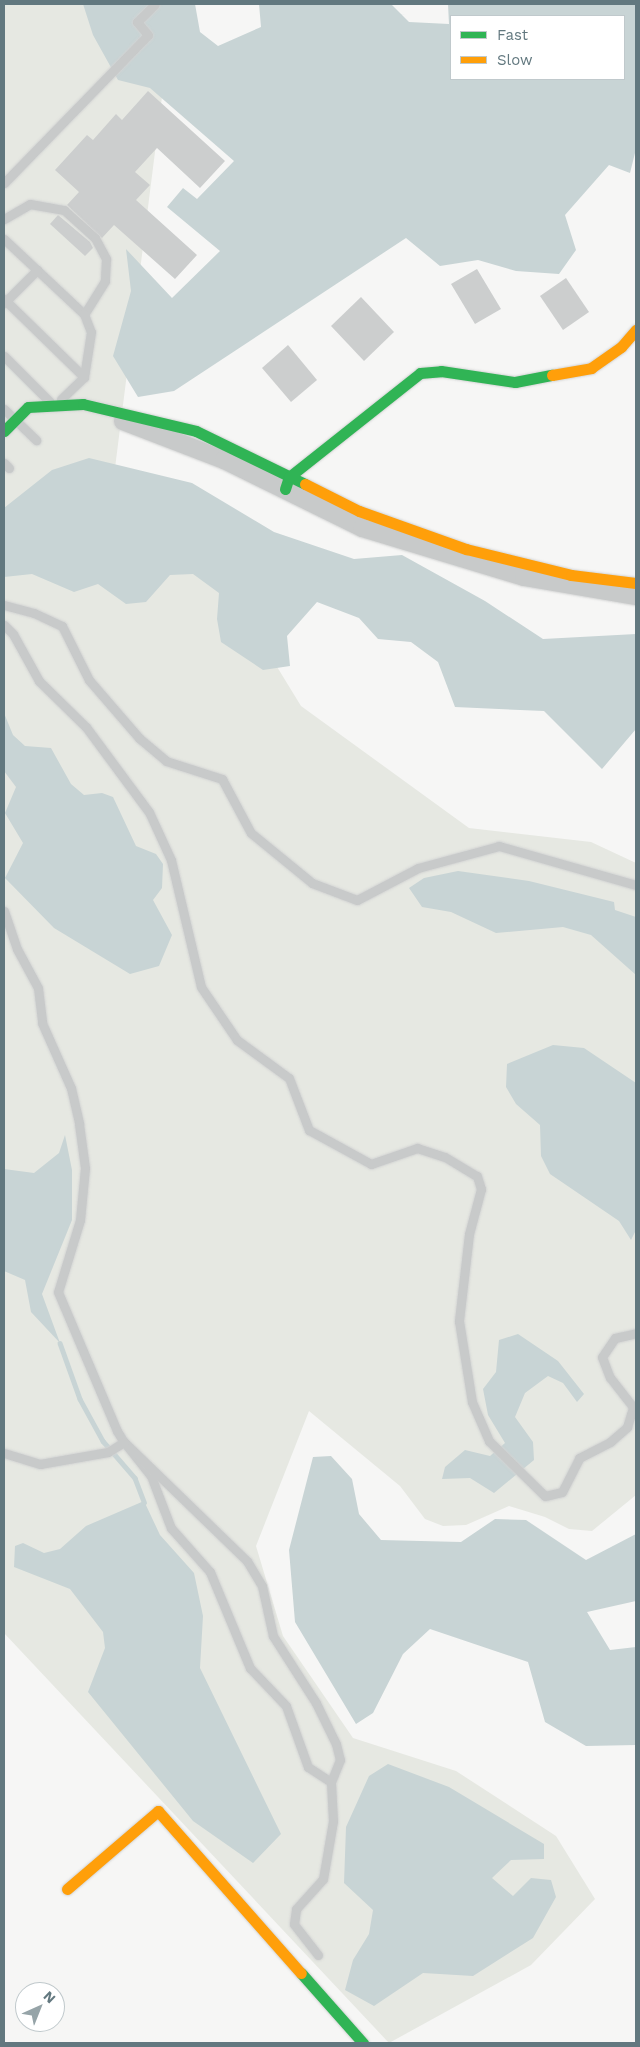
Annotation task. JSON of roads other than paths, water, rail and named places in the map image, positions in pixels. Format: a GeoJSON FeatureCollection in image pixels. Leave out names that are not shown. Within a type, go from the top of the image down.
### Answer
{"type":"FeatureCollection","features":[{"type":"Feature","properties":{"kind":"street"},"geometry":{"type":"LineString","coordinates":[[286,484],[420,373],[441,371],[515,382],[591,368],[621,347],[636,330]]}},
{"type":"Feature","properties":{"kind":"street"},"geometry":{"type":"LineString","coordinates":[[4,431],[28,407],[83,404],[286,484],[466,549],[571,575],[636,583]]}},
{"type":"Feature","properties":{"kind":"street"},"geometry":{"type":"LineString","coordinates":[[286,484],[362,528],[448,556],[524,577],[636,596]]}},
{"type":"Feature","properties":{"kind":"street"},"geometry":{"type":"LineString","coordinates":[[67,1889],[158,1812],[363,2043]]}},
{"type":"Feature","properties":{"kind":"lane"},"geometry":{"type":"LineString","coordinates":[[4,183],[148,35],[138,22],[156,4]]}},
{"type":"Feature","properties":{"kind":"lane"},"geometry":{"type":"LineString","coordinates":[[4,219],[30,204],[64,210],[95,238],[106,259],[105,281],[84,314]]}},
{"type":"Feature","properties":{"kind":"lane"},"geometry":{"type":"LineString","coordinates":[[4,239],[84,314],[91,332],[84,377],[54,406],[4,356]]}},
{"type":"Feature","properties":{"kind":"lane"},"geometry":{"type":"LineString","coordinates":[[37,270],[5,301],[84,377]]}},
{"type":"Feature","properties":{"kind":"lane"},"geometry":{"type":"LineString","coordinates":[[4,409],[36,440]]}},
{"type":"Feature","properties":{"kind":"lane"},"geometry":{"type":"LineString","coordinates":[[4,605],[34,613],[62,626],[89,680],[139,738],[166,761],[222,779],[251,833],[312,883],[357,900],[418,868],[499,846],[636,885]]}},
{"type":"Feature","properties":{"kind":"lane"},"geometry":{"type":"LineString","coordinates":[[4,625],[14,634],[39,681],[86,727],[149,812],[171,860],[201,987],[237,1040],[289,1078],[309,1130],[371,1164],[416,1148],[445,1157],[476,1176],[481,1189],[469,1234],[459,1321],[472,1402],[489,1441],[524,1478],[545,1496],[562,1492],[579,1458],[610,1442],[626,1426],[633,1407],[610,1378],[602,1357],[615,1338],[636,1333]]}},
{"type":"Feature","properties":{"kind":"lane"},"geometry":{"type":"LineString","coordinates":[[4,911],[17,949],[38,988],[42,1023],[72,1088],[79,1124],[85,1168],[80,1220],[58,1292],[103,1406],[124,1442],[151,1476],[171,1528],[210,1572],[250,1668],[286,1706],[308,1767],[331,1782]]}},
{"type":"Feature","properties":{"kind":"lane"},"geometry":{"type":"LineString","coordinates":[[4,1453],[40,1464],[108,1452],[124,1442]]}},
{"type":"Feature","properties":{"kind":"lane"},"geometry":{"type":"LineString","coordinates":[[124,1442],[247,1561],[262,1586],[273,1636],[316,1703],[336,1744],[340,1760],[331,1782],[333,1821],[323,1879],[296,1909],[294,1924],[318,1955]]}},
{"type":"Feature","properties":{"kind":"waterway"},"geometry":{"type":"LineString","coordinates":[[60,1343],[80,1399],[103,1441],[135,1478],[144,1502]]}}]}
